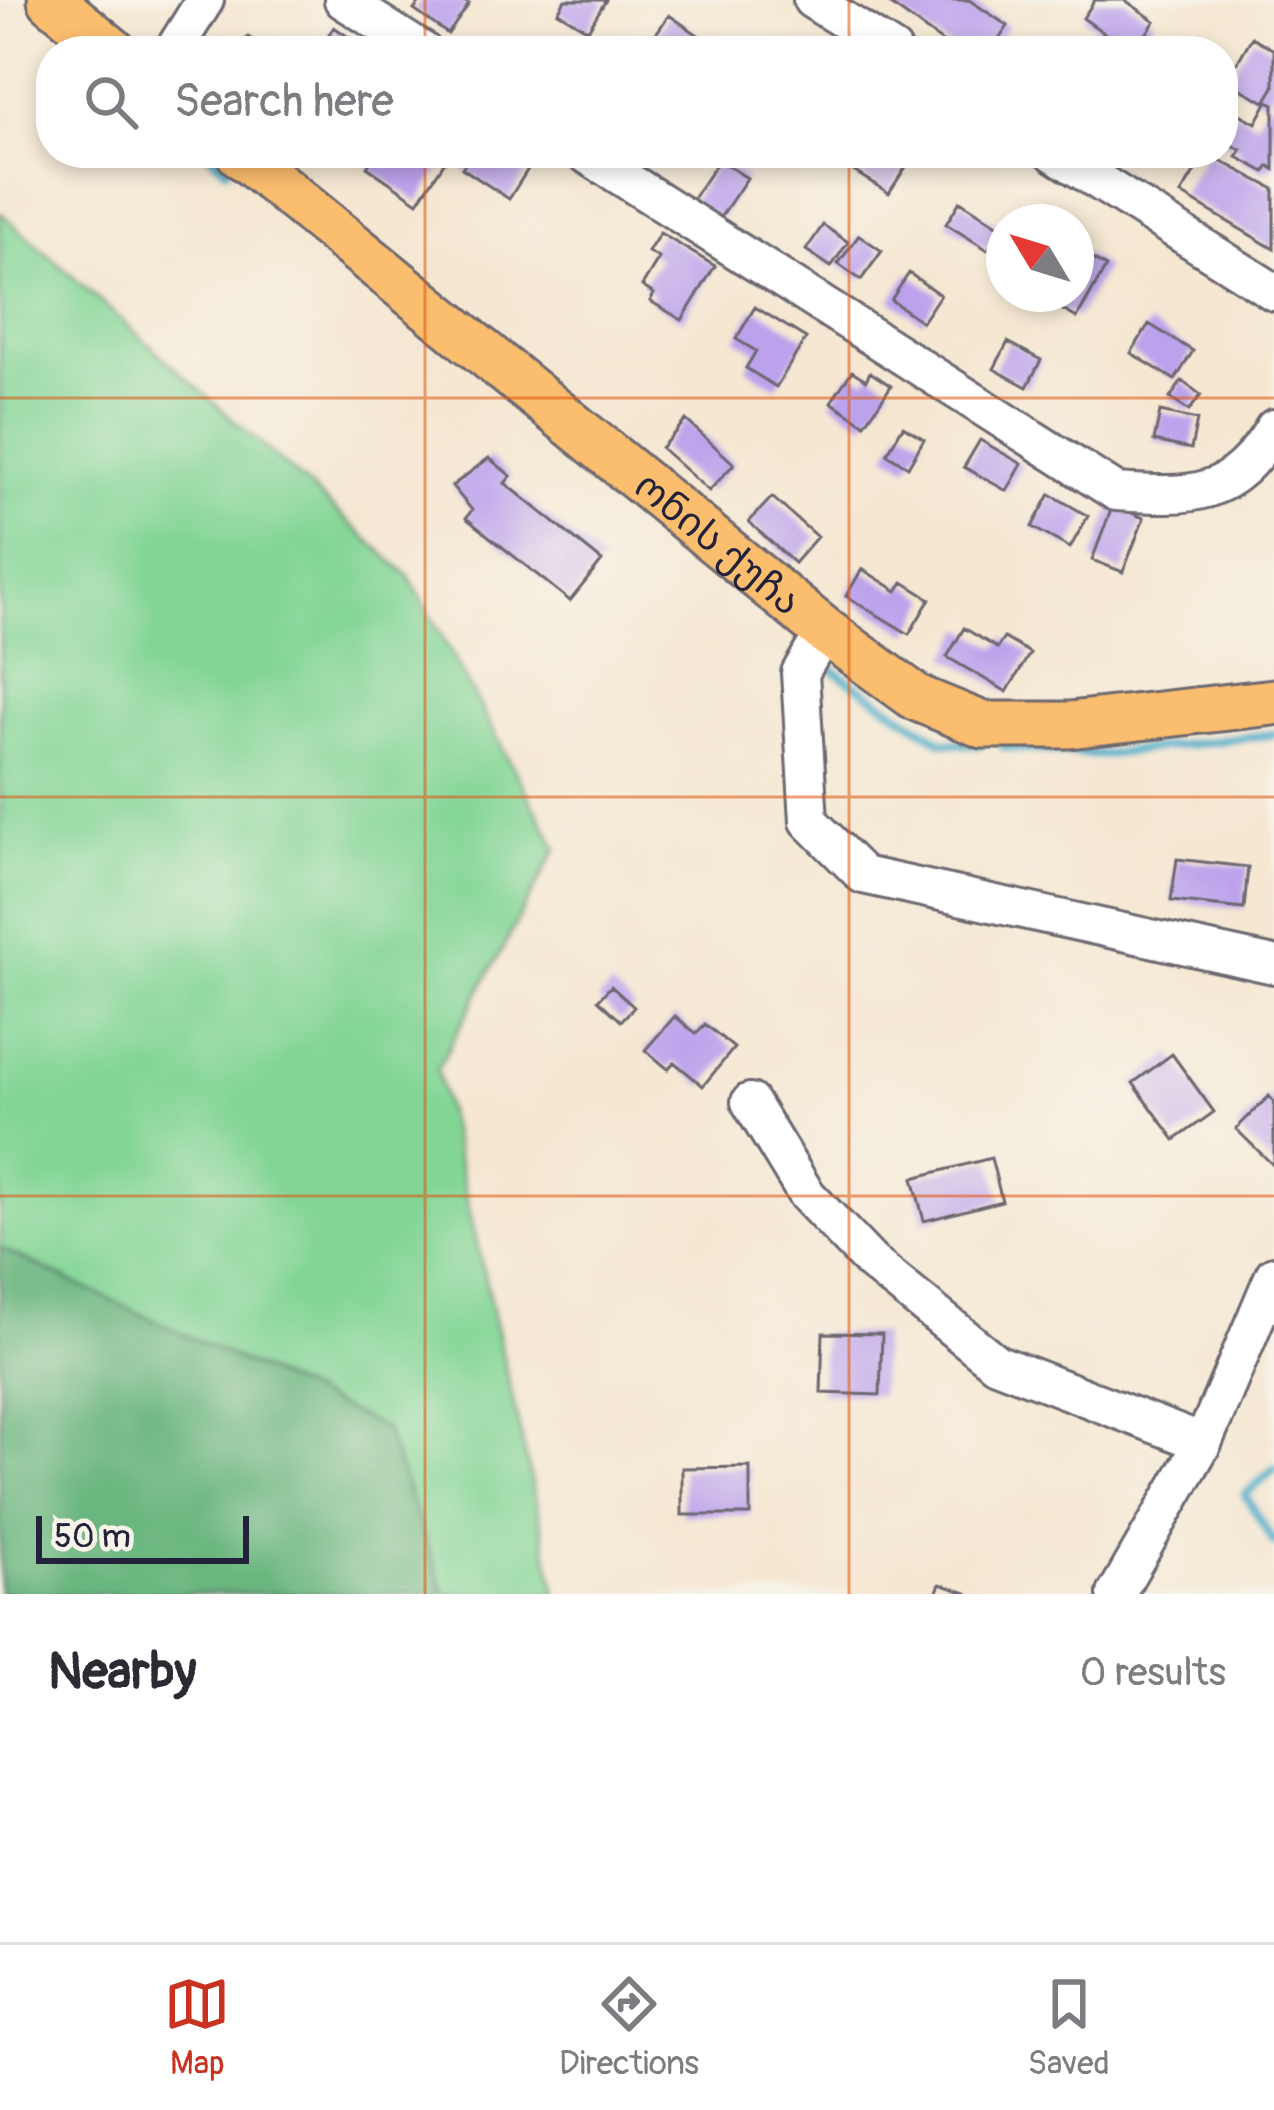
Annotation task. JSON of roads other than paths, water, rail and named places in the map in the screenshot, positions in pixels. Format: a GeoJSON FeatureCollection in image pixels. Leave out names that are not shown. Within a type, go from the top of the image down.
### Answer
{"type":"FeatureCollection","features":[{"type":"Feature","properties":{"kind":"main road"},"geometry":{"type":"LineString","coordinates":[[51,0],[95,36]]}},
{"type":"Feature","properties":{"kind":"main road","name":"ონის ქუჩა"},"geometry":{"type":"LineString","coordinates":[[256,168],[825,631],[917,698],[983,725],[1069,725],[1274,702]]}},
{"type":"Feature","properties":{"kind":"street"},"geometry":{"type":"LineString","coordinates":[[182,36],[205,0]]}},
{"type":"Feature","properties":{"kind":"street"},"geometry":{"type":"LineString","coordinates":[[343,0],[399,36]]}},
{"type":"Feature","properties":{"kind":"street"},"geometry":{"type":"LineString","coordinates":[[812,0],[869,36]]}},
{"type":"Feature","properties":{"kind":"street"},"geometry":{"type":"LineString","coordinates":[[608,168],[1116,492],[1193,497],[1253,463],[1274,428]]}},
{"type":"Feature","properties":{"kind":"street"},"geometry":{"type":"LineString","coordinates":[[1078,168],[1274,292]]}},
{"type":"Feature","properties":{"kind":"street"},"geometry":{"type":"LineString","coordinates":[[825,631],[800,673],[809,821],[863,875],[1274,965]]}},
{"type":"Feature","properties":{"kind":"street"},"geometry":{"type":"LineString","coordinates":[[750,1102],[806,1194],[871,1262],[996,1363],[1203,1443]]}},
{"type":"Feature","properties":{"kind":"street"},"geometry":{"type":"LineString","coordinates":[[1116,1594],[1203,1443],[1274,1275]]}},
{"type":"Feature","properties":{"kind":"waterway"},"geometry":{"type":"LineString","coordinates":[[833,670],[942,742],[980,745]]}},
{"type":"Feature","properties":{"kind":"waterway"},"geometry":{"type":"LineString","coordinates":[[1003,747],[1102,755],[1274,734]]}},
{"type":"Feature","properties":{"kind":"waterway"},"geometry":{"type":"LineString","coordinates":[[1274,1469],[1245,1495],[1274,1543]]}}]}
